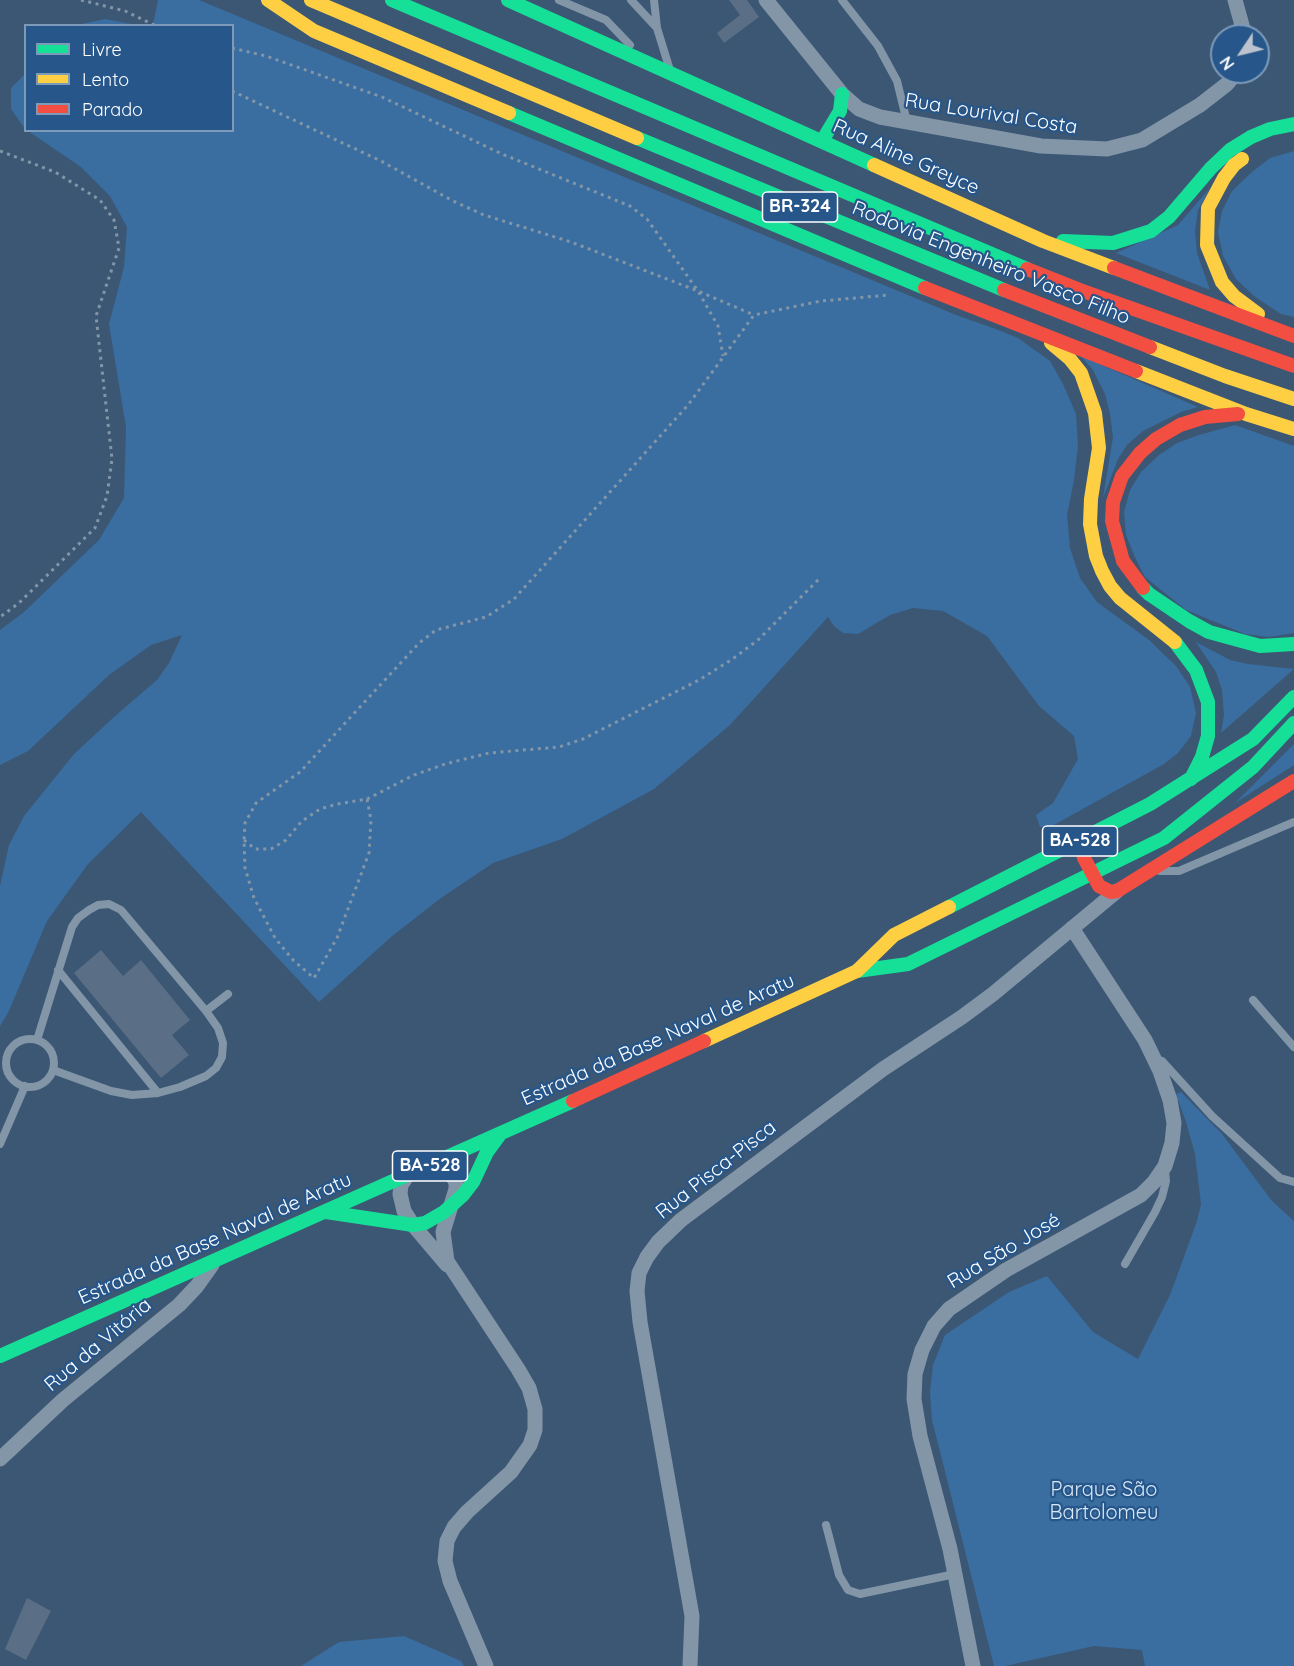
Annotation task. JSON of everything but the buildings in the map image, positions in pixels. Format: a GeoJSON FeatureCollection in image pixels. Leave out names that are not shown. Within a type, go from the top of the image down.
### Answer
{"type":"FeatureCollection","features":[{"type":"Feature","properties":{"kind":"main road"},"geometry":{"type":"LineString","coordinates":[[268,0],[314,31],[932,291],[1246,414],[1294,429]]}},
{"type":"Feature","properties":{"kind":"main road","name":"Rodovia Engenheiro Vasco Filho"},"geometry":{"type":"LineString","coordinates":[[311,0],[525,92],[934,262],[1225,376],[1294,399]]}},
{"type":"Feature","properties":{"kind":"main road","name":"Rodovia Engenheiro Vasco Filho"},"geometry":{"type":"LineString","coordinates":[[392,0],[963,243],[1080,290],[1294,366]]}},
{"type":"Feature","properties":{"kind":"main road","name":"Rua Aline Greyce"},"geometry":{"type":"LineString","coordinates":[[508,0],[1043,241],[1294,336]]}},
{"type":"Feature","properties":{"kind":"main road"},"geometry":{"type":"LineString","coordinates":[[822,141],[840,111],[842,94]]}},
{"type":"Feature","properties":{"kind":"main road"},"geometry":{"type":"LineString","coordinates":[[1043,241],[1113,243],[1152,231],[1169,217],[1211,168],[1230,150],[1270,129],[1294,124]]}},
{"type":"Feature","properties":{"kind":"main road"},"geometry":{"type":"LineString","coordinates":[[1260,148],[1252,151],[1234,165],[1216,192],[1208,208],[1207,245],[1222,282],[1234,296],[1252,311],[1294,336]]}},
{"type":"Feature","properties":{"kind":"main road"},"geometry":{"type":"LineString","coordinates":[[1021,325],[1056,346],[1070,359],[1081,373],[1095,413],[1099,448],[1090,505],[1090,525],[1096,556],[1102,571],[1120,598],[1176,643],[1196,670],[1203,686],[1208,702],[1208,736],[1202,757],[1191,779]]}},
{"type":"Feature","properties":{"kind":"main road"},"geometry":{"type":"LineString","coordinates":[[1246,414],[1205,417],[1180,425],[1156,439],[1140,453],[1122,476],[1113,502],[1112,521],[1123,561],[1134,578],[1149,594],[1168,608],[1209,632],[1234,640],[1260,646],[1294,644]]}},
{"type":"Feature","properties":{"kind":"main road","name":"Estrada da Base Naval de Aratu"},"geometry":{"type":"LineString","coordinates":[[0,1356],[323,1211],[407,1176],[857,971],[894,935],[1083,840],[1191,779],[1253,740],[1294,697]]}},
{"type":"Feature","properties":{"kind":"main road"},"geometry":{"type":"LineString","coordinates":[[857,971],[908,963],[1164,838],[1253,768],[1294,723]]}},
{"type":"Feature","properties":{"kind":"main road"},"geometry":{"type":"LineString","coordinates":[[1083,840],[1082,851],[1099,886],[1111,892],[1117,891],[1294,781]]}},
{"type":"Feature","properties":{"kind":"main road"},"geometry":{"type":"LineString","coordinates":[[323,1211],[412,1225],[425,1223],[451,1206],[473,1182],[487,1152],[502,1133]]}},
{"type":"Feature","properties":{"kind":"street","name":"Rua Lourival Costa"},"geometry":{"type":"LineString","coordinates":[[766,0],[842,94],[859,109],[880,117],[907,122],[1041,146],[1107,149],[1142,140],[1173,123],[1227,84]]}},
{"type":"Feature","properties":{"kind":"street"},"geometry":{"type":"LineString","coordinates":[[1235,0],[1242,24]]}},
{"type":"Feature","properties":{"kind":"street","name":"Rua Pisca-Pisca"},"geometry":{"type":"LineString","coordinates":[[690,1666],[692,1616],[640,1322],[639,1273],[647,1257],[658,1242],[681,1220],[883,1069],[993,994],[1117,891]]}},
{"type":"Feature","properties":{"kind":"street","name":"Rua São José"},"geometry":{"type":"LineString","coordinates":[[973,1666],[955,1574],[920,1436],[914,1399],[915,1374],[922,1350],[934,1326],[949,1309],[1006,1270],[1141,1195],[1165,1166],[1172,1143],[1174,1122],[1170,1100],[1160,1071],[1145,1040],[1072,928]]}},
{"type":"Feature","properties":{"kind":"street"},"geometry":{"type":"LineString","coordinates":[[431,1165],[441,1166],[453,1175],[456,1189],[443,1232],[447,1261],[518,1369],[529,1388],[535,1409],[535,1430],[530,1445],[511,1472],[454,1527],[447,1541],[445,1561],[450,1581],[486,1666]]}},
{"type":"Feature","properties":{"kind":"street"},"geometry":{"type":"LineString","coordinates":[[407,1176],[401,1185],[400,1194],[404,1211],[412,1225],[454,1274]]}},
{"type":"Feature","properties":{"kind":"street","name":"Rua da Vitória"},"geometry":{"type":"LineString","coordinates":[[0,1459],[63,1400],[179,1305],[197,1286],[217,1258]]}},
{"type":"Feature","properties":{"kind":"lane"},"geometry":{"type":"LineString","coordinates":[[559,0],[606,20],[646,62]]}},
{"type":"Feature","properties":{"kind":"lane"},"geometry":{"type":"LineString","coordinates":[[631,0],[657,28]]}},
{"type":"Feature","properties":{"kind":"lane"},"geometry":{"type":"LineString","coordinates":[[654,0],[657,28],[670,73]]}},
{"type":"Feature","properties":{"kind":"lane"},"geometry":{"type":"LineString","coordinates":[[842,0],[878,46],[897,81],[907,122]]}},
{"type":"Feature","properties":{"kind":"lane"},"geometry":{"type":"LineString","coordinates":[[1147,872],[1179,871],[1294,822]]}},
{"type":"Feature","properties":{"kind":"lane"},"geometry":{"type":"LineString","coordinates":[[36,1040],[67,939],[78,918],[98,905],[109,904],[121,910],[206,1011],[218,1028],[223,1043],[222,1057],[216,1068],[206,1076],[158,1093],[132,1095],[111,1091],[53,1070]]}},
{"type":"Feature","properties":{"kind":"lane"},"geometry":{"type":"LineString","coordinates":[[58,970],[158,1093]]}},
{"type":"Feature","properties":{"kind":"lane"},"geometry":{"type":"LineString","coordinates":[[206,1011],[228,994]]}},
{"type":"Feature","properties":{"kind":"lane"},"geometry":{"type":"LineString","coordinates":[[1253,1000],[1294,1047]]}},
{"type":"Feature","properties":{"kind":"lane"},"geometry":{"type":"LineString","coordinates":[[36,1040],[44,1043],[53,1055],[53,1070],[45,1082],[39,1086],[25,1086],[17,1083],[8,1071],[4,1055],[22,1041],[36,1040]]}},
{"type":"Feature","properties":{"kind":"lane"},"geometry":{"type":"LineString","coordinates":[[1145,1040],[1169,1070],[1212,1116],[1280,1178],[1294,1182]]}},
{"type":"Feature","properties":{"kind":"lane"},"geometry":{"type":"LineString","coordinates":[[0,1144],[25,1086]]}},
{"type":"Feature","properties":{"kind":"lane"},"geometry":{"type":"LineString","coordinates":[[1125,1263],[1162,1197],[1166,1181],[1165,1166]]}},
{"type":"Feature","properties":{"kind":"lane"},"geometry":{"type":"LineString","coordinates":[[826,1525],[839,1575],[848,1590],[860,1594],[955,1574]]}},
{"type":"Feature","properties":{"kind":"path"},"geometry":{"type":"LineString","coordinates":[[81,0],[125,11],[154,24]]}},
{"type":"Feature","properties":{"kind":"path"},"geometry":{"type":"LineString","coordinates":[[234,48],[266,56],[382,97],[502,154],[630,206],[647,219],[698,291],[718,326],[723,356]]}},
{"type":"Feature","properties":{"kind":"path"},"geometry":{"type":"LineString","coordinates":[[234,92],[381,160],[453,201],[484,215],[571,242],[754,315],[821,301],[898,294]]}},
{"type":"Feature","properties":{"kind":"path"},"geometry":{"type":"LineString","coordinates":[[0,616],[19,603],[94,528],[107,496],[112,459],[96,316],[119,248],[114,220],[100,200],[55,172],[1,152]]}},
{"type":"Feature","properties":{"kind":"path"},"geometry":{"type":"LineString","coordinates":[[367,799],[371,820],[369,853],[337,938],[314,978],[293,960],[275,938],[254,898],[245,868],[244,823],[256,803],[300,772],[419,642],[436,630],[486,617],[514,599],[688,405],[754,315]]}},
{"type":"Feature","properties":{"kind":"path"},"geometry":{"type":"LineString","coordinates":[[244,840],[255,849],[271,849],[286,840],[302,820],[320,809],[367,799],[414,775],[445,764],[489,753],[559,747],[583,739],[699,680],[731,660],[758,640],[820,578]]}},
{"type":"Feature","properties":{"kind":"green space"},"geometry":{"type":"Polygon","coordinates":[[[158,0],[199,0],[956,315],[1018,338],[1050,361],[1076,414],[1078,446],[1067,515],[1070,548],[1080,578],[1097,602],[1149,640],[1176,666],[1190,687],[1196,713],[1191,736],[1178,753],[1164,764],[1052,826],[1040,827],[1036,815],[1053,803],[1078,759],[1074,736],[1039,706],[987,636],[943,611],[913,608],[890,615],[858,634],[843,633],[828,617],[730,725],[654,789],[562,839],[493,863],[441,898],[391,937],[319,1002],[141,812],[88,864],[47,921],[8,1013],[0,1026],[0,886],[9,845],[24,816],[74,754],[157,680],[169,663],[182,635],[151,645],[109,675],[28,751],[0,765],[0,630],[24,612],[99,540],[124,498],[126,427],[109,324],[124,267],[127,227],[110,196],[81,167],[29,132],[234,132],[234,24],[153,24],[158,0]]]}},
{"type":"Feature","properties":{"kind":"green space"},"geometry":{"type":"Polygon","coordinates":[[[105,19],[131,24],[82,24],[105,19]]]}},
{"type":"Feature","properties":{"kind":"green space"},"geometry":{"type":"Polygon","coordinates":[[[24,75],[24,128],[11,109],[11,88],[24,75]]]}},
{"type":"Feature","properties":{"kind":"green space"},"geometry":{"type":"Polygon","coordinates":[[[1294,151],[1294,317],[1281,314],[1254,296],[1236,279],[1223,256],[1218,232],[1222,211],[1232,191],[1270,158],[1294,151]]]}},
{"type":"Feature","properties":{"kind":"green space"},"geometry":{"type":"Polygon","coordinates":[[[1210,188],[1198,210],[1195,231],[1197,253],[1210,290],[1116,253],[1178,225],[1210,188]]]}},
{"type":"Feature","properties":{"kind":"green space"},"geometry":{"type":"Polygon","coordinates":[[[1081,356],[1198,407],[1181,412],[1143,431],[1127,445],[1118,459],[1103,498],[1113,437],[1110,414],[1105,394],[1093,370],[1081,356]]]}},
{"type":"Feature","properties":{"kind":"green space"},"geometry":{"type":"Polygon","coordinates":[[[1235,425],[1294,446],[1294,633],[1269,637],[1245,634],[1186,610],[1145,577],[1126,535],[1124,512],[1130,490],[1141,472],[1159,455],[1177,443],[1235,425]]]}},
{"type":"Feature","properties":{"kind":"green space"},"geometry":{"type":"Polygon","coordinates":[[[1196,642],[1230,660],[1294,669],[1221,733],[1224,715],[1222,690],[1216,672],[1196,642]]]}},
{"type":"Feature","properties":{"kind":"green space"},"geometry":{"type":"Polygon","coordinates":[[[1294,744],[1294,765],[1235,803],[1294,744]]]}},
{"type":"Feature","properties":{"kind":"green space","name":"Parque São Bartolomeu"},"geometry":{"type":"Polygon","coordinates":[[[1181,1092],[1222,1134],[1272,1201],[1294,1221],[1294,1666],[1145,1666],[1142,1650],[1094,1646],[1005,1666],[994,1666],[932,1420],[930,1392],[933,1365],[945,1335],[1009,1292],[1047,1276],[1093,1332],[1138,1359],[1170,1295],[1201,1204],[1195,1154],[1176,1094],[1181,1092]]]}},
{"type":"Feature","properties":{"kind":"green space"},"geometry":{"type":"Polygon","coordinates":[[[404,1636],[461,1661],[464,1666],[301,1666],[339,1642],[404,1636]]]}},
{"type":"Feature","properties":{"kind":"traffic: fast"},"geometry":{"type":"LineString","coordinates":[[392,0],[1027,269]]}},
{"type":"Feature","properties":{"kind":"traffic: fast"},"geometry":{"type":"LineString","coordinates":[[508,0],[874,165]]}},
{"type":"Feature","properties":{"kind":"traffic: fast"},"geometry":{"type":"LineString","coordinates":[[822,141],[840,111],[842,94]]}},
{"type":"Feature","properties":{"kind":"traffic: fast"},"geometry":{"type":"LineString","coordinates":[[509,113],[925,288]]}},
{"type":"Feature","properties":{"kind":"traffic: fast"},"geometry":{"type":"LineString","coordinates":[[1063,241],[1113,243],[1151,231],[1169,217],[1211,168],[1230,150],[1270,129],[1294,124]]}},
{"type":"Feature","properties":{"kind":"traffic: fast"},"geometry":{"type":"LineString","coordinates":[[637,138],[1004,290]]}},
{"type":"Feature","properties":{"kind":"traffic: fast"},"geometry":{"type":"LineString","coordinates":[[1143,588],[1189,621],[1209,632],[1260,646],[1294,644]]}},
{"type":"Feature","properties":{"kind":"traffic: fast"},"geometry":{"type":"LineString","coordinates":[[1175,642],[1196,670],[1208,702],[1208,736],[1202,757],[1191,779]]}},
{"type":"Feature","properties":{"kind":"traffic: fast"},"geometry":{"type":"LineString","coordinates":[[949,907],[1150,804],[1253,739],[1294,697]]}},
{"type":"Feature","properties":{"kind":"traffic: fast"},"geometry":{"type":"LineString","coordinates":[[857,971],[908,964],[1164,838],[1253,767],[1294,723]]}},
{"type":"Feature","properties":{"kind":"traffic: fast"},"geometry":{"type":"LineString","coordinates":[[0,1356],[573,1101]]}},
{"type":"Feature","properties":{"kind":"traffic: fast"},"geometry":{"type":"LineString","coordinates":[[326,1212],[413,1225],[425,1223],[444,1212],[463,1195],[473,1182],[487,1152],[501,1133]]}},
{"type":"Feature","properties":{"kind":"traffic: slow"},"geometry":{"type":"LineString","coordinates":[[268,0],[314,31],[509,113]]}},
{"type":"Feature","properties":{"kind":"traffic: slow"},"geometry":{"type":"LineString","coordinates":[[311,0],[637,138]]}},
{"type":"Feature","properties":{"kind":"traffic: slow"},"geometry":{"type":"LineString","coordinates":[[1242,159],[1224,178],[1208,208],[1207,245],[1222,282],[1234,296],[1258,314]]}},
{"type":"Feature","properties":{"kind":"traffic: slow"},"geometry":{"type":"LineString","coordinates":[[874,165],[1043,241],[1114,268]]}},
{"type":"Feature","properties":{"kind":"traffic: slow"},"geometry":{"type":"LineString","coordinates":[[1051,343],[1070,359],[1081,373],[1095,413],[1099,448],[1091,499],[1090,524],[1096,556],[1102,571],[1120,598],[1175,642]]}},
{"type":"Feature","properties":{"kind":"traffic: slow"},"geometry":{"type":"LineString","coordinates":[[1150,347],[1225,376],[1294,399]]}},
{"type":"Feature","properties":{"kind":"traffic: slow"},"geometry":{"type":"LineString","coordinates":[[1136,371],[1246,414],[1294,429]]}},
{"type":"Feature","properties":{"kind":"traffic: slow"},"geometry":{"type":"LineString","coordinates":[[704,1041],[857,971],[894,935],[949,907]]}},
{"type":"Feature","properties":{"kind":"traffic: jam"},"geometry":{"type":"LineString","coordinates":[[1114,268],[1294,336]]}},
{"type":"Feature","properties":{"kind":"traffic: jam"},"geometry":{"type":"LineString","coordinates":[[1027,269],[1294,366]]}},
{"type":"Feature","properties":{"kind":"traffic: jam"},"geometry":{"type":"LineString","coordinates":[[925,288],[1136,371]]}},
{"type":"Feature","properties":{"kind":"traffic: jam"},"geometry":{"type":"LineString","coordinates":[[1004,290],[1150,347]]}},
{"type":"Feature","properties":{"kind":"traffic: jam"},"geometry":{"type":"LineString","coordinates":[[1143,588],[1123,561],[1112,521],[1113,502],[1122,476],[1140,453],[1156,439],[1180,425],[1205,417],[1238,414]]}},
{"type":"Feature","properties":{"kind":"traffic: jam"},"geometry":{"type":"LineString","coordinates":[[1083,840],[1081,845],[1084,858],[1099,886],[1111,892],[1117,891],[1294,781]]}},
{"type":"Feature","properties":{"kind":"traffic: jam"},"geometry":{"type":"LineString","coordinates":[[573,1101],[704,1041]]}}]}
